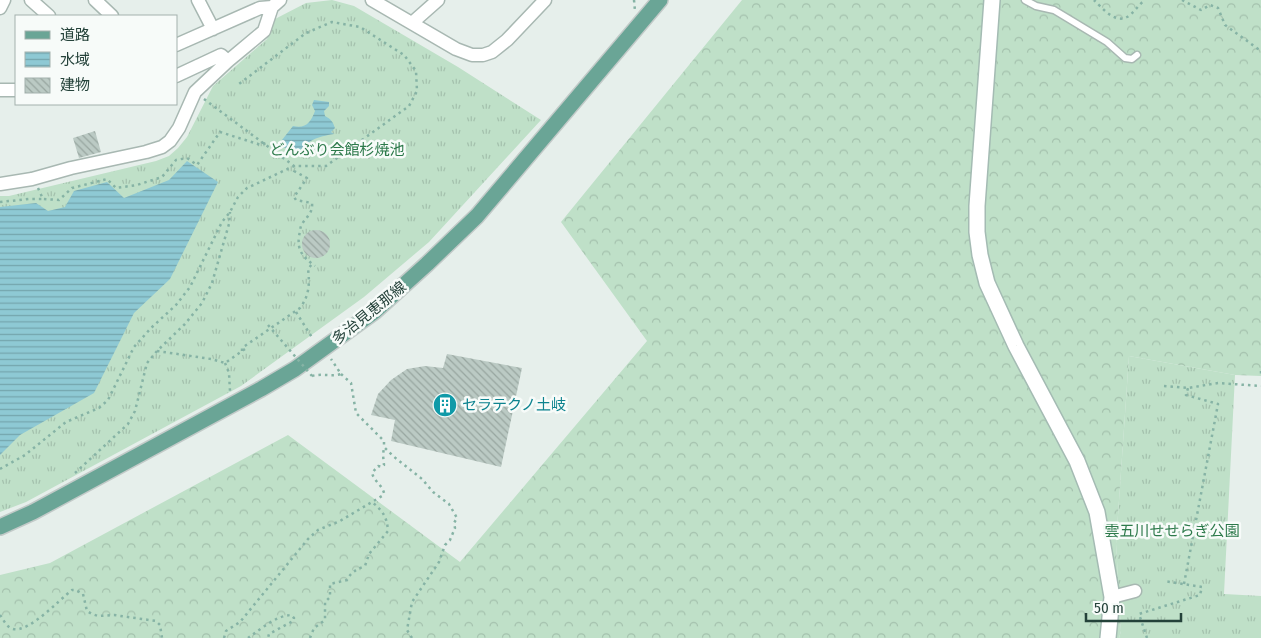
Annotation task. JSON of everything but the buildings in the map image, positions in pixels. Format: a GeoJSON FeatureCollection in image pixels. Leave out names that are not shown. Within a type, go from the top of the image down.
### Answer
{"type":"FeatureCollection","features":[{"type":"Feature","properties":{"kind":"main road","name":"多治見恵那線"},"geometry":{"type":"LineString","coordinates":[[0,528],[34,512],[261,389],[295,369],[374,312],[477,216],[660,0]]}},
{"type":"Feature","properties":{"kind":"street"},"geometry":{"type":"LineString","coordinates":[[0,8],[4,0]]}},
{"type":"Feature","properties":{"kind":"street"},"geometry":{"type":"LineString","coordinates":[[31,0],[47,15]]}},
{"type":"Feature","properties":{"kind":"street"},"geometry":{"type":"LineString","coordinates":[[95,0],[111,15]]}},
{"type":"Feature","properties":{"kind":"street"},"geometry":{"type":"LineString","coordinates":[[198,0],[213,29]]}},
{"type":"Feature","properties":{"kind":"street"},"geometry":{"type":"LineString","coordinates":[[372,0],[456,49],[472,55],[483,55],[492,52],[507,40],[546,0]]}},
{"type":"Feature","properties":{"kind":"street"},"geometry":{"type":"LineString","coordinates":[[412,23],[438,0]]}},
{"type":"Feature","properties":{"kind":"street"},"geometry":{"type":"LineString","coordinates":[[992,0],[977,206],[977,232],[980,255],[987,283],[1012,337],[1077,461],[1097,512],[1112,597],[1108,638]]}},
{"type":"Feature","properties":{"kind":"street"},"geometry":{"type":"LineString","coordinates":[[178,44],[260,8],[276,3]]}},
{"type":"Feature","properties":{"kind":"street"},"geometry":{"type":"LineString","coordinates":[[0,184],[162,147],[170,141],[179,128],[194,92],[264,31],[276,3]]}},
{"type":"Feature","properties":{"kind":"street"},"geometry":{"type":"LineString","coordinates":[[178,75],[221,55],[228,61]]}},
{"type":"Feature","properties":{"kind":"street"},"geometry":{"type":"LineString","coordinates":[[0,90],[15,90]]}},
{"type":"Feature","properties":{"kind":"street"},"geometry":{"type":"LineString","coordinates":[[1112,597],[1135,590]]}},
{"type":"Feature","properties":{"kind":"lane"},"geometry":{"type":"LineString","coordinates":[[1024,0],[1036,6],[1054,10],[1107,42],[1125,58],[1132,59],[1137,55]]}},
{"type":"Feature","properties":{"kind":"path"},"geometry":{"type":"LineString","coordinates":[[634,0],[636,14]]}},
{"type":"Feature","properties":{"kind":"path"},"geometry":{"type":"LineString","coordinates":[[1094,0],[1111,16],[1120,18],[1128,17],[1145,0]]}},
{"type":"Feature","properties":{"kind":"path"},"geometry":{"type":"LineString","coordinates":[[1182,0],[1201,10],[1210,5],[1218,8],[1225,25],[1261,51]]}},
{"type":"Feature","properties":{"kind":"path"},"geometry":{"type":"LineString","coordinates":[[0,469],[25,455],[66,422],[99,408],[108,400],[134,347],[176,305],[190,287],[222,222],[246,188],[294,166],[326,166],[410,106],[417,91],[416,71],[404,55],[360,26],[332,22],[306,33],[239,84]]}},
{"type":"Feature","properties":{"kind":"path"},"geometry":{"type":"LineString","coordinates":[[194,92],[266,143],[294,166],[294,171],[307,178],[294,197],[296,200],[312,203],[310,216],[300,226],[299,250],[314,265],[308,269],[310,280],[305,302],[296,311],[242,348],[244,350],[225,363]]}},
{"type":"Feature","properties":{"kind":"path"},"geometry":{"type":"LineString","coordinates":[[0,202],[29,199],[59,200],[72,188],[107,179],[116,188],[137,185],[162,177],[176,160],[187,158],[197,165],[220,132],[261,146],[266,143]]}},
{"type":"Feature","properties":{"kind":"path"},"geometry":{"type":"LineString","coordinates":[[32,178],[43,199]]}},
{"type":"Feature","properties":{"kind":"path"},"geometry":{"type":"LineString","coordinates":[[74,480],[75,473],[128,424],[135,411],[147,363],[185,324],[202,303],[212,283],[229,224],[230,212]]}},
{"type":"Feature","properties":{"kind":"path"},"geometry":{"type":"LineString","coordinates":[[296,311],[314,340]]}},
{"type":"Feature","properties":{"kind":"path"},"geometry":{"type":"LineString","coordinates":[[268,326],[312,376],[319,374],[335,376],[341,374]]}},
{"type":"Feature","properties":{"kind":"path"},"geometry":{"type":"LineString","coordinates":[[157,351],[211,359],[225,363]]}},
{"type":"Feature","properties":{"kind":"path"},"geometry":{"type":"LineString","coordinates":[[224,638],[226,631],[240,622],[308,538],[318,530],[340,521],[384,493],[373,478],[372,473],[374,468],[384,465],[382,455],[384,441],[356,413],[351,383],[341,374],[331,359]]}},
{"type":"Feature","properties":{"kind":"path"},"geometry":{"type":"LineString","coordinates":[[225,363],[229,373],[229,389],[232,395]]}},
{"type":"Feature","properties":{"kind":"path"},"geometry":{"type":"LineString","coordinates":[[1164,386],[1188,388],[1218,383],[1261,386]]}},
{"type":"Feature","properties":{"kind":"path"},"geometry":{"type":"LineString","coordinates":[[1184,584],[1218,404],[1186,395],[1188,388]]}},
{"type":"Feature","properties":{"kind":"path"},"geometry":{"type":"LineString","coordinates":[[384,447],[422,479],[433,492],[449,504],[457,518],[454,523],[455,528],[450,540],[445,545],[439,562],[412,602],[407,630],[412,638]]}},
{"type":"Feature","properties":{"kind":"path"},"geometry":{"type":"LineString","coordinates":[[310,638],[314,628],[325,620],[325,602],[330,597],[330,584],[347,580],[349,576],[365,566],[368,554],[388,531],[387,519],[382,510],[372,502]]}},
{"type":"Feature","properties":{"kind":"path"},"geometry":{"type":"LineString","coordinates":[[1148,638],[1139,614],[1200,594],[1202,587],[1164,581]]}},
{"type":"Feature","properties":{"kind":"path"},"geometry":{"type":"LineString","coordinates":[[0,615],[7,626],[25,628],[72,590],[76,590],[82,594],[87,610],[92,614],[156,621],[160,626],[162,638]]}},
{"type":"Feature","properties":{"kind":"path"},"geometry":{"type":"LineString","coordinates":[[248,638],[272,621],[285,615],[291,615],[294,618],[293,621],[275,629],[269,634],[268,638]]}},
{"type":"Feature","properties":{"kind":"green space","name":"どんぶり会館杉焼池"},"geometry":{"type":"Polygon","coordinates":[[[332,0],[354,6],[458,67],[541,120],[429,242],[364,297],[241,386],[26,502],[0,512],[0,196],[9,196],[156,161],[169,156],[187,137],[213,86],[267,39],[275,19],[306,3],[332,0]]]}},
{"type":"Feature","properties":{"kind":"green space"},"geometry":{"type":"Polygon","coordinates":[[[742,0],[1261,0],[1261,376],[1235,375],[1129,356],[1116,544],[1121,631],[1119,638],[0,638],[0,575],[50,563],[288,435],[460,562],[647,341],[561,222],[742,0]]]}},
{"type":"Feature","properties":{"kind":"green space","name":"雲五川せせらぎ公園"},"geometry":{"type":"Polygon","coordinates":[[[1129,356],[1235,375],[1224,594],[1261,596],[1261,638],[1119,638],[1121,631],[1116,544],[1129,356]]]}},
{"type":"Feature","properties":{"kind":"water"},"geometry":{"type":"Polygon","coordinates":[[[314,100],[329,102],[329,106],[324,111],[325,116],[335,128],[331,132],[334,134],[314,139],[298,153],[278,145],[293,126],[305,125],[310,121],[315,111],[312,105],[314,100]]]}},
{"type":"Feature","properties":{"kind":"water"},"geometry":{"type":"Polygon","coordinates":[[[187,161],[218,182],[170,279],[134,313],[94,393],[20,435],[0,455],[0,207],[36,203],[48,211],[65,207],[74,191],[107,182],[124,198],[169,180],[187,161]]]}},
{"type":"Feature","properties":{"kind":"place","name":"セラテクノ土岐"},"geometry":{"type":"Point","coordinates":[445,405]}}]}
